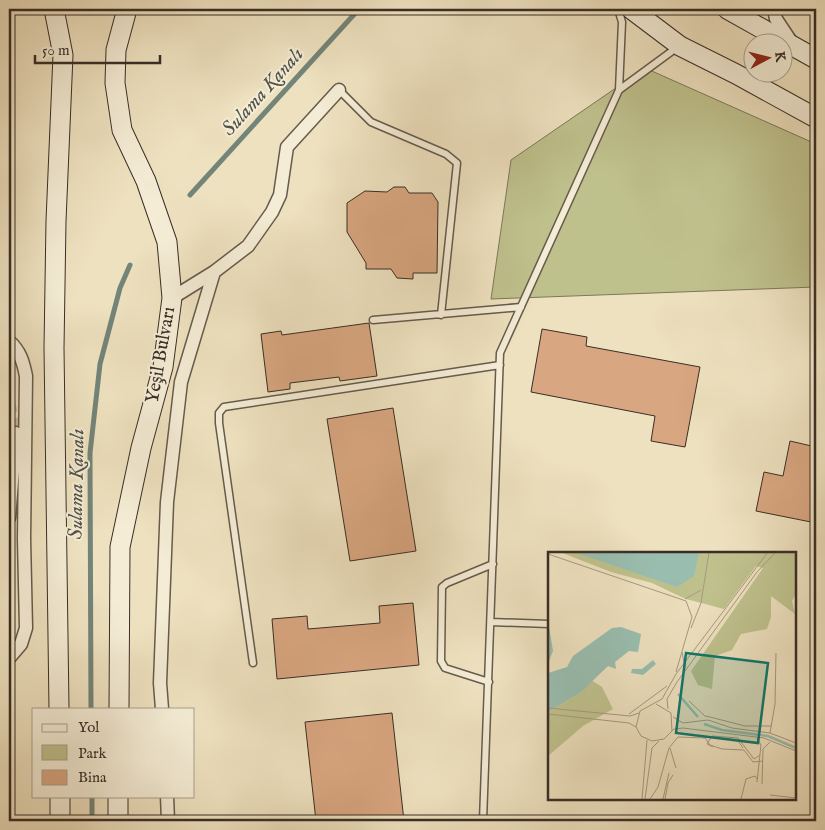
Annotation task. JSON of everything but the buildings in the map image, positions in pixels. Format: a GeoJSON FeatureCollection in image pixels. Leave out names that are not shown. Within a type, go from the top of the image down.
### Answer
{"type":"FeatureCollection","features":[{"type":"Feature","properties":{"kind":"main road"},"geometry":{"type":"LineString","coordinates":[[54,9],[63,55],[56,221],[54,348],[59,708]]}},
{"type":"Feature","properties":{"kind":"main road","name":"Yeşil Bulvarı"},"geometry":{"type":"LineString","coordinates":[[119,708],[120,547],[141,448],[163,367],[172,298],[167,242],[146,182],[122,130],[115,83],[116,50],[127,9]]}},
{"type":"Feature","properties":{"kind":"main road"},"geometry":{"type":"LineString","coordinates":[[631,9],[680,46],[816,118]]}},
{"type":"Feature","properties":{"kind":"main road"},"geometry":{"type":"LineString","coordinates":[[727,9],[816,59]]}},
{"type":"Feature","properties":{"kind":"main road"},"geometry":{"type":"LineString","coordinates":[[118,798],[118,821]]}},
{"type":"Feature","properties":{"kind":"street"},"geometry":{"type":"LineString","coordinates":[[774,9],[776,19],[795,47]]}},
{"type":"Feature","properties":{"kind":"street"},"geometry":{"type":"LineString","coordinates":[[172,298],[214,272],[248,246],[272,212],[280,196],[287,147],[339,90]]}},
{"type":"Feature","properties":{"kind":"street"},"geometry":{"type":"LineString","coordinates":[[162,708],[160,683],[167,502],[181,382],[214,272]]}},
{"type":"Feature","properties":{"kind":"street"},"geometry":{"type":"LineString","coordinates":[[9,341],[22,356],[26,376],[24,539],[26,628],[21,644],[9,658]]}},
{"type":"Feature","properties":{"kind":"street"},"geometry":{"type":"LineString","coordinates":[[9,518],[16,433]]}},
{"type":"Feature","properties":{"kind":"street"},"geometry":{"type":"LineString","coordinates":[[167,798],[168,821]]}},
{"type":"Feature","properties":{"kind":"lane"},"geometry":{"type":"LineString","coordinates":[[483,821],[500,353],[619,90],[622,22],[618,9]]}},
{"type":"Feature","properties":{"kind":"lane"},"geometry":{"type":"LineString","coordinates":[[619,90],[680,46]]}},
{"type":"Feature","properties":{"kind":"lane"},"geometry":{"type":"LineString","coordinates":[[339,90],[371,122],[446,154],[457,163],[441,315]]}},
{"type":"Feature","properties":{"kind":"lane"},"geometry":{"type":"LineString","coordinates":[[373,320],[521,307]]}},
{"type":"Feature","properties":{"kind":"lane"},"geometry":{"type":"LineString","coordinates":[[253,663],[219,413],[224,407],[500,365]]}},
{"type":"Feature","properties":{"kind":"lane"},"geometry":{"type":"LineString","coordinates":[[489,682],[445,668],[442,661],[442,587],[447,583],[492,564]]}},
{"type":"Feature","properties":{"kind":"lane"},"geometry":{"type":"LineString","coordinates":[[491,622],[548,624]]}},
{"type":"Feature","properties":{"kind":"green space"},"geometry":{"type":"Polygon","coordinates":[[[645,68],[816,144],[816,287],[491,299],[511,160],[645,68]]]}},
{"type":"Feature","properties":{"kind":"waterway","name":"Sulama Kanalı"},"geometry":{"type":"LineString","coordinates":[[190,195],[359,9]]}},
{"type":"Feature","properties":{"kind":"waterway","name":"Sulama Kanalı"},"geometry":{"type":"LineString","coordinates":[[91,708],[90,453],[100,364],[120,288],[130,265]]}},
{"type":"Feature","properties":{"kind":"waterway","name":"Sulama Kanalı"},"geometry":{"type":"LineString","coordinates":[[92,798],[92,821]]}},
{"type":"Feature","properties":{"kind":"tunnel"},"geometry":{"type":"LineString","coordinates":[[9,401],[16,433]]}}]}
